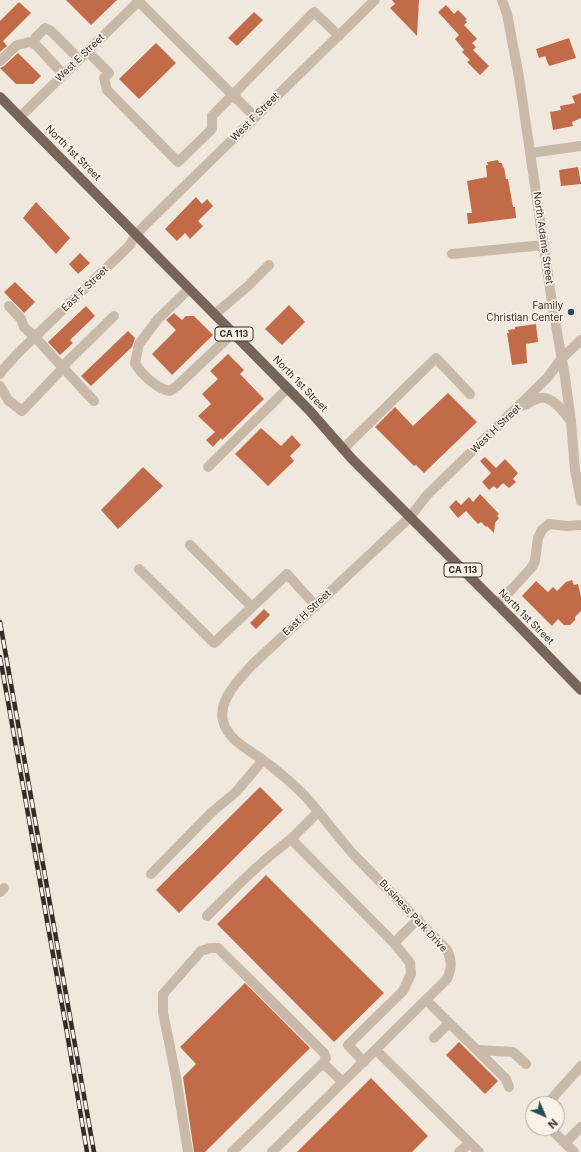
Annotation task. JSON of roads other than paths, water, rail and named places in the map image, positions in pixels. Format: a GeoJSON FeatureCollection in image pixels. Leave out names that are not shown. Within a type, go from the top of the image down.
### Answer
{"type":"FeatureCollection","features":[{"type":"Feature","properties":{"kind":"main road","name":"North 1st Street"},"geometry":{"type":"LineString","coordinates":[[0,97],[288,388],[352,459],[580,687]]}},
{"type":"Feature","properties":{"kind":"street"},"geometry":{"type":"LineString","coordinates":[[139,0],[255,118]]}},
{"type":"Feature","properties":{"kind":"street","name":"West E Street"},"geometry":{"type":"LineString","coordinates":[[20,117],[139,0]]}},
{"type":"Feature","properties":{"kind":"street","name":"North Adams Street"},"geometry":{"type":"LineString","coordinates":[[502,0],[507,14],[516,61],[531,153],[578,469],[581,501]]}},
{"type":"Feature","properties":{"kind":"street","name":"West F Street"},"geometry":{"type":"LineString","coordinates":[[136,235],[339,36],[370,2]]}},
{"type":"Feature","properties":{"kind":"street"},"geometry":{"type":"LineString","coordinates":[[87,52],[109,73],[104,78],[107,90],[178,162],[212,129],[212,116],[314,12],[339,36]]}},
{"type":"Feature","properties":{"kind":"street"},"geometry":{"type":"LineString","coordinates":[[32,43],[36,36],[45,28],[51,31],[79,59]]}},
{"type":"Feature","properties":{"kind":"street"},"geometry":{"type":"LineString","coordinates":[[0,61],[17,45],[32,43],[36,45],[63,74]]}},
{"type":"Feature","properties":{"kind":"street"},"geometry":{"type":"LineString","coordinates":[[531,153],[581,146]]}},
{"type":"Feature","properties":{"kind":"street","name":"East F Street"},"geometry":{"type":"LineString","coordinates":[[0,374],[33,338],[129,246],[136,235]]}},
{"type":"Feature","properties":{"kind":"street"},"geometry":{"type":"LineString","coordinates":[[452,254],[544,245]]}},
{"type":"Feature","properties":{"kind":"street"},"geometry":{"type":"LineString","coordinates":[[215,314],[269,266]]}},
{"type":"Feature","properties":{"kind":"street"},"geometry":{"type":"LineString","coordinates":[[190,289],[158,319],[139,344],[135,363],[158,388],[170,391],[177,386],[233,333]]}},
{"type":"Feature","properties":{"kind":"street"},"geometry":{"type":"LineString","coordinates":[[9,306],[33,338],[94,400]]}},
{"type":"Feature","properties":{"kind":"street"},"geometry":{"type":"LineString","coordinates":[[0,386],[8,400],[22,411],[67,362],[114,316]]}},
{"type":"Feature","properties":{"kind":"street","name":"West H Street"},"geometry":{"type":"LineString","coordinates":[[410,517],[427,495],[548,377],[562,358],[581,340]]}},
{"type":"Feature","properties":{"kind":"street"},"geometry":{"type":"LineString","coordinates":[[343,449],[436,358],[470,394]]}},
{"type":"Feature","properties":{"kind":"street"},"geometry":{"type":"LineString","coordinates":[[208,467],[288,388]]}},
{"type":"Feature","properties":{"kind":"street"},"geometry":{"type":"LineString","coordinates":[[517,408],[540,398],[549,400],[555,404],[571,421]]}},
{"type":"Feature","properties":{"kind":"street","name":"East H Street"},"geometry":{"type":"LineString","coordinates":[[223,720],[222,707],[233,687],[250,666],[410,517]]}},
{"type":"Feature","properties":{"kind":"street"},"geometry":{"type":"LineString","coordinates":[[496,604],[532,567],[535,561],[538,538],[542,530],[549,524],[567,526],[581,525]]}},
{"type":"Feature","properties":{"kind":"street"},"geometry":{"type":"LineString","coordinates":[[190,545],[252,607]]}},
{"type":"Feature","properties":{"kind":"street"},"geometry":{"type":"LineString","coordinates":[[140,569],[214,643],[286,574],[315,605]]}},
{"type":"Feature","properties":{"kind":"street","name":"Business Park Drive"},"geometry":{"type":"LineString","coordinates":[[223,720],[228,733],[233,739],[291,782],[354,855],[448,950],[451,958],[448,979],[272,1152]]}},
{"type":"Feature","properties":{"kind":"street"},"geometry":{"type":"LineString","coordinates":[[151,874],[212,812],[236,792],[263,760]]}},
{"type":"Feature","properties":{"kind":"street"},"geometry":{"type":"LineString","coordinates":[[207,916],[247,876],[291,839],[318,812]]}},
{"type":"Feature","properties":{"kind":"street"},"geometry":{"type":"LineString","coordinates":[[291,839],[394,943],[410,963],[411,974],[403,991],[348,1045],[364,1062]]}},
{"type":"Feature","properties":{"kind":"street"},"geometry":{"type":"LineString","coordinates":[[394,943],[418,919]]}},
{"type":"Feature","properties":{"kind":"street"},"geometry":{"type":"LineString","coordinates":[[188,1152],[176,1077],[163,1012],[163,994],[201,951],[210,948],[218,948],[324,1052],[326,1058],[323,1063],[232,1152]]}},
{"type":"Feature","properties":{"kind":"street"},"geometry":{"type":"LineString","coordinates":[[426,1000],[506,1079],[509,1087]]}},
{"type":"Feature","properties":{"kind":"street"},"geometry":{"type":"LineString","coordinates":[[434,1038],[449,1023]]}},
{"type":"Feature","properties":{"kind":"street"},"geometry":{"type":"LineString","coordinates":[[376,1050],[479,1152]]}},
{"type":"Feature","properties":{"kind":"street"},"geometry":{"type":"LineString","coordinates":[[477,1050],[514,1052],[526,1064]]}},
{"type":"Feature","properties":{"kind":"street"},"geometry":{"type":"LineString","coordinates":[[323,1063],[343,1082]]}},
{"type":"Feature","properties":{"kind":"street"},"geometry":{"type":"LineString","coordinates":[[554,1096],[581,1066]]}},
{"type":"Feature","properties":{"kind":"street"},"geometry":{"type":"LineString","coordinates":[[565,1143],[581,1127]]}},
{"type":"Feature","properties":{"kind":"street"},"geometry":{"type":"LineString","coordinates":[[558,1136],[574,1152]]}},
{"type":"Feature","properties":{"kind":"street"},"geometry":{"type":"LineString","coordinates":[[459,1152],[470,1143]]}},
{"type":"Feature","properties":{"kind":"railway"},"geometry":{"type":"LineString","coordinates":[[0,622],[94,1152]]}},
{"type":"Feature","properties":{"kind":"railway"},"geometry":{"type":"LineString","coordinates":[[0,657],[87,1152]]}},
{"type":"Feature","properties":{"kind":"place","name":"Family Christian Center"},"geometry":{"type":"Point","coordinates":[571,312]}}]}
